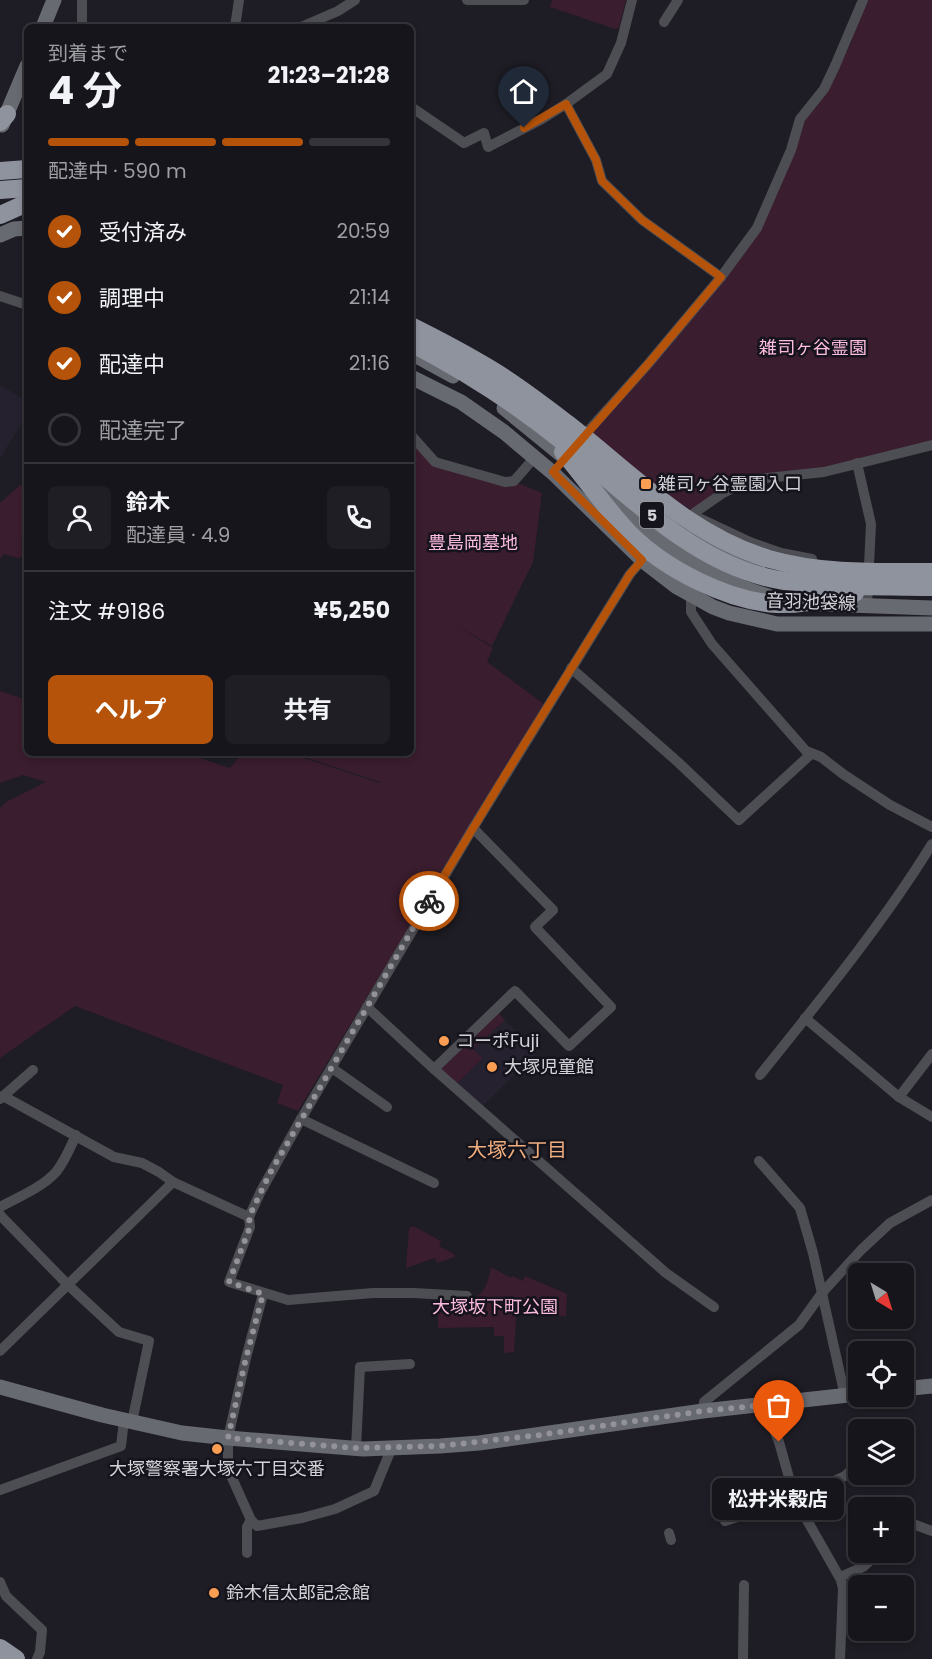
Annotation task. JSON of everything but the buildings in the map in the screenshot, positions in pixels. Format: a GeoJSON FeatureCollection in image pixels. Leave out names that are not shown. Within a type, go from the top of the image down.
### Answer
{"type":"FeatureCollection","features":[{"type":"Feature","properties":{"kind":"highway"},"geometry":{"type":"LineString","coordinates":[[0,171],[24,169]]}},
{"type":"Feature","properties":{"kind":"highway"},"geometry":{"type":"LineString","coordinates":[[0,191],[24,188]]}},
{"type":"Feature","properties":{"kind":"highway"},"geometry":{"type":"LineString","coordinates":[[0,215],[24,203]]}},
{"type":"Feature","properties":{"kind":"highway","name":"5"},"geometry":{"type":"LineString","coordinates":[[414,328],[460,351],[518,387],[570,426],[663,503],[697,526],[734,545],[769,559],[818,568],[855,571],[932,570]]}},
{"type":"Feature","properties":{"kind":"highway","name":"5"},"geometry":{"type":"LineString","coordinates":[[414,345],[480,381],[534,419],[670,529],[725,562],[763,577],[798,583],[932,586]]}},
{"type":"Feature","properties":{"kind":"highway"},"geometry":{"type":"LineString","coordinates":[[534,419],[631,535],[666,562],[704,584],[740,598],[776,604],[816,601],[892,586]]}},
{"type":"Feature","properties":{"kind":"highway"},"geometry":{"type":"LineString","coordinates":[[0,1648],[16,1659]]}},
{"type":"Feature","properties":{"kind":"main road"},"geometry":{"type":"LineString","coordinates":[[44,24],[54,0]]}},
{"type":"Feature","properties":{"kind":"main road"},"geometry":{"type":"LineString","coordinates":[[2,122],[24,73]]}},
{"type":"Feature","properties":{"kind":"main road"},"geometry":{"type":"LineString","coordinates":[[0,183],[24,177]]}},
{"type":"Feature","properties":{"kind":"main road"},"geometry":{"type":"LineString","coordinates":[[0,191],[7,196],[24,201]]}},
{"type":"Feature","properties":{"kind":"main road"},"geometry":{"type":"LineString","coordinates":[[0,235],[14,229],[24,228]]}},
{"type":"Feature","properties":{"kind":"main road","name":"音羽池袋線"},"geometry":{"type":"LineString","coordinates":[[414,335],[496,380],[528,402],[679,525],[704,542],[742,560],[867,606]]}},
{"type":"Feature","properties":{"kind":"main road","name":"音羽池袋線"},"geometry":{"type":"LineString","coordinates":[[414,355],[480,392],[516,417],[661,542],[711,574],[748,590],[776,598],[812,604],[932,608]]}},
{"type":"Feature","properties":{"kind":"main road","name":"音羽池袋線"},"geometry":{"type":"LineString","coordinates":[[414,379],[480,414],[535,457],[642,560],[691,596],[729,613],[777,624],[932,624]]}},
{"type":"Feature","properties":{"kind":"main road"},"geometry":{"type":"LineString","coordinates":[[914,1388],[932,1386]]}},
{"type":"Feature","properties":{"kind":"main road"},"geometry":{"type":"LineString","coordinates":[[0,1387],[182,1433],[356,1448],[479,1443],[703,1411],[848,1395]]}},
{"type":"Feature","properties":{"kind":"street"},"geometry":{"type":"LineString","coordinates":[[82,0],[82,24]]}},
{"type":"Feature","properties":{"kind":"street"},"geometry":{"type":"LineString","coordinates":[[235,24],[239,0]]}},
{"type":"Feature","properties":{"kind":"street"},"geometry":{"type":"LineString","coordinates":[[308,24],[338,11],[354,0]]}},
{"type":"Feature","properties":{"kind":"street"},"geometry":{"type":"LineString","coordinates":[[466,0],[524,0]]}},
{"type":"Feature","properties":{"kind":"street"},"geometry":{"type":"LineString","coordinates":[[414,109],[464,143],[484,133],[488,147],[542,119],[607,74],[621,43],[632,0]]}},
{"type":"Feature","properties":{"kind":"street"},"geometry":{"type":"LineString","coordinates":[[664,22],[678,0]]}},
{"type":"Feature","properties":{"kind":"street"},"geometry":{"type":"LineString","coordinates":[[553,472],[721,277],[757,228],[791,150],[800,119],[824,89],[863,0]]}},
{"type":"Feature","properties":{"kind":"street"},"geometry":{"type":"LineString","coordinates":[[566,104],[596,160],[602,181],[642,220],[721,277]]}},
{"type":"Feature","properties":{"kind":"street"},"geometry":{"type":"LineString","coordinates":[[0,296],[24,304]]}},
{"type":"Feature","properties":{"kind":"street"},"geometry":{"type":"LineString","coordinates":[[414,438],[435,462],[505,482],[514,481],[535,457]]}},
{"type":"Feature","properties":{"kind":"street"},"geometry":{"type":"LineString","coordinates":[[467,1296],[373,1293],[288,1300],[229,1282],[250,1227],[249,1217],[270,1173],[473,828],[630,574],[691,514],[748,480],[824,472],[932,446]]}},
{"type":"Feature","properties":{"kind":"street"},"geometry":{"type":"LineString","coordinates":[[857,463],[871,525],[867,606]]}},
{"type":"Feature","properties":{"kind":"street"},"geometry":{"type":"LineString","coordinates":[[691,514],[750,542],[781,553],[870,568],[932,570]]}},
{"type":"Feature","properties":{"kind":"street"},"geometry":{"type":"LineString","coordinates":[[691,596],[691,612],[712,644],[806,751],[820,757],[890,805],[932,827]]}},
{"type":"Feature","properties":{"kind":"street"},"geometry":{"type":"LineString","coordinates":[[572,668],[740,820],[811,754]]}},
{"type":"Feature","properties":{"kind":"street"},"geometry":{"type":"LineString","coordinates":[[434,1069],[514,991],[569,1046],[611,1007],[535,927],[553,910],[473,828]]}},
{"type":"Feature","properties":{"kind":"street"},"geometry":{"type":"LineString","coordinates":[[760,1074],[806,1018],[901,892],[932,844]]}},
{"type":"Feature","properties":{"kind":"street"},"geometry":{"type":"LineString","coordinates":[[367,1007],[666,1273],[714,1307]]}},
{"type":"Feature","properties":{"kind":"street"},"geometry":{"type":"LineString","coordinates":[[806,1018],[899,1097],[932,1117]]}},
{"type":"Feature","properties":{"kind":"street"},"geometry":{"type":"LineString","coordinates":[[899,1097],[932,1054]]}},
{"type":"Feature","properties":{"kind":"street"},"geometry":{"type":"LineString","coordinates":[[332,1068],[387,1107]]}},
{"type":"Feature","properties":{"kind":"street"},"geometry":{"type":"LineString","coordinates":[[33,1070],[2,1097],[114,1157],[142,1163],[173,1182],[249,1217]]}},
{"type":"Feature","properties":{"kind":"street"},"geometry":{"type":"LineString","coordinates":[[301,1119],[434,1183]]}},
{"type":"Feature","properties":{"kind":"street"},"geometry":{"type":"LineString","coordinates":[[0,1207],[47,1181],[64,1160],[76,1136]]}},
{"type":"Feature","properties":{"kind":"street"},"geometry":{"type":"LineString","coordinates":[[759,1161],[800,1208],[848,1381]]}},
{"type":"Feature","properties":{"kind":"street"},"geometry":{"type":"LineString","coordinates":[[0,1351],[173,1182]]}},
{"type":"Feature","properties":{"kind":"street"},"geometry":{"type":"LineString","coordinates":[[703,1411],[704,1402],[799,1325],[822,1293],[861,1250],[890,1223],[932,1200]]}},
{"type":"Feature","properties":{"kind":"street"},"geometry":{"type":"LineString","coordinates":[[0,1215],[67,1284],[119,1332],[149,1341],[121,1446],[0,1490]]}},
{"type":"Feature","properties":{"kind":"street"},"geometry":{"type":"LineString","coordinates":[[263,1294],[228,1438],[228,1469],[251,1520],[257,1527],[302,1518],[335,1509],[374,1491],[392,1447]]}},
{"type":"Feature","properties":{"kind":"street"},"geometry":{"type":"LineString","coordinates":[[356,1448],[360,1367],[410,1364]]}},
{"type":"Feature","properties":{"kind":"street"},"geometry":{"type":"LineString","coordinates":[[764,1405],[779,1442],[795,1499],[840,1577],[843,1589],[840,1659]]}},
{"type":"Feature","properties":{"kind":"street"},"geometry":{"type":"LineString","coordinates":[[726,1521],[795,1499],[848,1473]]}},
{"type":"Feature","properties":{"kind":"street"},"geometry":{"type":"LineString","coordinates":[[247,1553],[247,1527],[251,1520]]}},
{"type":"Feature","properties":{"kind":"street"},"geometry":{"type":"LineString","coordinates":[[914,1524],[932,1531]]}},
{"type":"Feature","properties":{"kind":"street"},"geometry":{"type":"LineString","coordinates":[[840,1577],[868,1563]]}},
{"type":"Feature","properties":{"kind":"street"},"geometry":{"type":"LineString","coordinates":[[0,1582],[6,1596],[42,1630],[38,1659]]}},
{"type":"Feature","properties":{"kind":"street"},"geometry":{"type":"LineString","coordinates":[[743,1659],[744,1585]]}},
{"type":"Feature","properties":{"kind":"shaded area"},"geometry":{"type":"Polygon","coordinates":[[[0,385],[24,399],[24,420],[0,458],[0,385]]]}},
{"type":"Feature","properties":{"kind":"shaded area"},"geometry":{"type":"Polygon","coordinates":[[[505,1020],[537,1052],[480,1109],[454,1086],[483,1058],[473,1049],[505,1020]]]}},
{"type":"Feature","properties":{"kind":"green space"},"geometry":{"type":"Polygon","coordinates":[[[552,0],[626,0],[619,28],[615,29],[550,7],[552,0]]]}},
{"type":"Feature","properties":{"kind":"green space","name":"雑司ヶ谷霊園"},"geometry":{"type":"Polygon","coordinates":[[[865,0],[932,0],[932,441],[819,469],[745,476],[691,510],[659,489],[593,433],[757,228],[804,120],[829,88],[852,41],[851,37],[865,0]]]}},
{"type":"Feature","properties":{"kind":"green space","name":"豊島岡墓地"},"geometry":{"type":"Polygon","coordinates":[[[414,445],[433,466],[508,487],[520,484],[542,493],[533,562],[492,646],[453,623],[493,648],[487,662],[544,704],[298,1111],[277,1103],[283,1085],[75,1006],[0,1058],[0,808],[6,802],[46,782],[23,775],[0,783],[0,691],[24,699],[24,756],[193,756],[230,768],[240,756],[297,756],[380,782],[301,756],[414,756],[414,445]]]}},
{"type":"Feature","properties":{"kind":"green space"},"geometry":{"type":"Polygon","coordinates":[[[24,482],[24,537],[21,545],[24,550],[22,557],[3,554],[0,558],[0,503],[24,482]]]}},
{"type":"Feature","properties":{"kind":"green space"},"geometry":{"type":"Polygon","coordinates":[[[495,1010],[505,1020],[473,1049],[483,1058],[454,1086],[435,1070],[495,1010]]]}},
{"type":"Feature","properties":{"kind":"green space"},"geometry":{"type":"Polygon","coordinates":[[[413,1226],[441,1241],[439,1246],[454,1254],[455,1257],[437,1263],[435,1258],[406,1268],[409,1228],[413,1226]]]}},
{"type":"Feature","properties":{"kind":"green space","name":"大塚坂下町公園"},"geometry":{"type":"Polygon","coordinates":[[[491,1267],[511,1278],[512,1276],[523,1281],[525,1276],[567,1294],[566,1316],[535,1315],[536,1302],[517,1301],[514,1352],[504,1353],[504,1336],[494,1336],[494,1327],[438,1328],[438,1300],[459,1301],[474,1298],[485,1288],[491,1267]]]}},
{"type":"Feature","properties":{"kind":"way so far"},"geometry":{"type":"LineString","coordinates":[[429,901],[270,1173],[249,1217],[250,1227],[229,1282],[263,1294],[228,1438],[356,1448],[440,1446],[479,1443],[703,1411],[764,1405],[779,1442]]}},
{"type":"Feature","properties":{"kind":"place","name":"雑司ヶ谷霊園入口"},"geometry":{"type":"Point","coordinates":[646,484]}},
{"type":"Feature","properties":{"kind":"place","name":"コーポFuji"},"geometry":{"type":"Point","coordinates":[444,1041]}},
{"type":"Feature","properties":{"kind":"place","name":"大塚児童館"},"geometry":{"type":"Point","coordinates":[492,1067]}},
{"type":"Feature","properties":{"kind":"place","name":"松井米穀店"},"geometry":{"type":"Point","coordinates":[779,1442]}},
{"type":"Feature","properties":{"kind":"place","name":"大塚警察署大塚六丁目交番"},"geometry":{"type":"Point","coordinates":[217,1449]}},
{"type":"Feature","properties":{"kind":"place","name":"鈴木信太郎記念館"},"geometry":{"type":"Point","coordinates":[214,1593]}},
{"type":"Feature","properties":{"kind":"district","name":"大塚六丁目"},"geometry":{"type":"Point","coordinates":[517,1150]}},
{"type":"Feature","properties":{"kind":"route"},"geometry":{"type":"LineString","coordinates":[[429,901],[630,574],[642,560],[553,472],[721,277],[642,220],[602,181],[596,160],[566,104],[524,128]]}}]}
